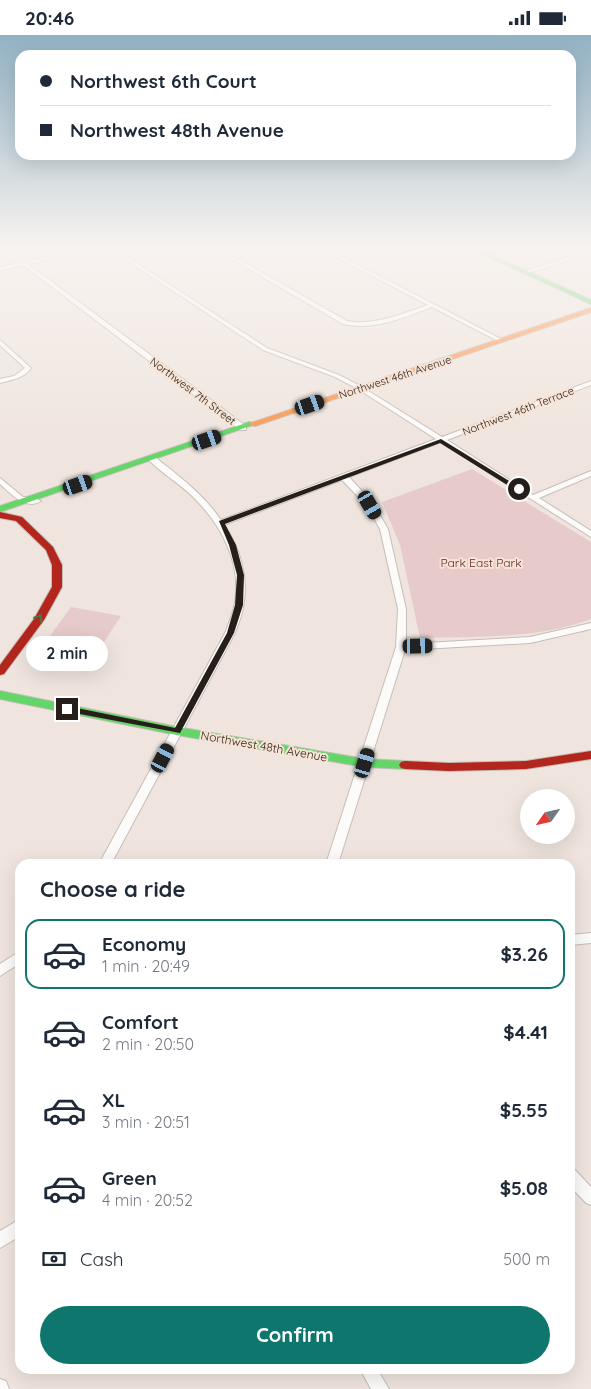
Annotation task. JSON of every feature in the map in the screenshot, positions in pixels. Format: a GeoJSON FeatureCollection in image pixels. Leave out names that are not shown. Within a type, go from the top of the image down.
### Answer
{"type":"FeatureCollection","features":[{"type":"Feature","properties":{"kind":"street","name":"Northwest 7th Street"},"geometry":{"type":"LineString","coordinates":[[87,311],[243,428]]}},
{"type":"Feature","properties":{"kind":"street"},"geometry":{"type":"LineString","coordinates":[[207,311],[265,349],[337,376],[360,388],[591,535]]}},
{"type":"Feature","properties":{"kind":"street"},"geometry":{"type":"LineString","coordinates":[[325,311],[345,323],[357,326],[369,325],[413,311]]}},
{"type":"Feature","properties":{"kind":"street"},"geometry":{"type":"LineString","coordinates":[[445,311],[502,341]]}},
{"type":"Feature","properties":{"kind":"street","name":"Northwest 46th Avenue"},"geometry":{"type":"LineString","coordinates":[[32,501],[588,311]]}},
{"type":"Feature","properties":{"kind":"street"},"geometry":{"type":"LineString","coordinates":[[0,342],[26,364],[27,371],[16,377],[0,381]]}},
{"type":"Feature","properties":{"kind":"street","name":"Northwest 46th Terrace"},"geometry":{"type":"LineString","coordinates":[[221,523],[591,383]]}},
{"type":"Feature","properties":{"kind":"street"},"geometry":{"type":"LineString","coordinates":[[108,859],[230,633],[239,605],[240,575],[232,545],[221,523],[196,494],[152,459]]}},
{"type":"Feature","properties":{"kind":"street"},"geometry":{"type":"LineString","coordinates":[[533,498],[591,473]]}},
{"type":"Feature","properties":{"kind":"street"},"geometry":{"type":"LineString","coordinates":[[334,859],[402,647],[402,609],[384,529],[370,505],[344,477]]}},
{"type":"Feature","properties":{"kind":"street"},"geometry":{"type":"LineString","coordinates":[[0,479],[21,499],[32,501]]}},
{"type":"Feature","properties":{"kind":"street"},"geometry":{"type":"LineString","coordinates":[[2,511],[14,500],[14,492]]}},
{"type":"Feature","properties":{"kind":"street"},"geometry":{"type":"LineString","coordinates":[[2,511],[32,501]]}},
{"type":"Feature","properties":{"kind":"street"},"geometry":{"type":"LineString","coordinates":[[19,519],[22,509],[32,501]]}},
{"type":"Feature","properties":{"kind":"street"},"geometry":{"type":"LineString","coordinates":[[0,672],[39,620],[57,587],[57,565],[50,549],[19,519],[2,511]]}},
{"type":"Feature","properties":{"kind":"street"},"geometry":{"type":"LineString","coordinates":[[402,647],[530,640],[591,626]]}},
{"type":"Feature","properties":{"kind":"street","name":"Northwest 48th Avenue"},"geometry":{"type":"LineString","coordinates":[[0,695],[177,731],[365,763],[449,767],[526,765],[591,755]]}},
{"type":"Feature","properties":{"kind":"street"},"geometry":{"type":"LineString","coordinates":[[575,940],[591,938]]}},
{"type":"Feature","properties":{"kind":"street"},"geometry":{"type":"LineString","coordinates":[[0,971],[15,960]]}},
{"type":"Feature","properties":{"kind":"street"},"geometry":{"type":"LineString","coordinates":[[575,1180],[591,1198]]}},
{"type":"Feature","properties":{"kind":"street"},"geometry":{"type":"LineString","coordinates":[[0,1240],[15,1230]]}},
{"type":"Feature","properties":{"kind":"street"},"geometry":{"type":"LineString","coordinates":[[371,1374],[381,1389]]}},
{"type":"Feature","properties":{"kind":"green space","name":"Park East Park"},"geometry":{"type":"Polygon","coordinates":[[[472,469],[591,542],[591,619],[570,626],[528,634],[420,638],[400,545],[382,502],[472,469]]]}},
{"type":"Feature","properties":{"kind":"green space"},"geometry":{"type":"Polygon","coordinates":[[[71,607],[121,616],[94,657],[42,647],[71,607]]]}},
{"type":"Feature","properties":{"kind":"traffic: fast"},"geometry":{"type":"LineString","coordinates":[[0,509],[252,424]]}},
{"type":"Feature","properties":{"kind":"traffic: fast"},"geometry":{"type":"LineString","coordinates":[[0,695],[177,731],[365,763],[405,765]]}},
{"type":"Feature","properties":{"kind":"traffic: slow"},"geometry":{"type":"LineString","coordinates":[[252,424],[587,311]]}},
{"type":"Feature","properties":{"kind":"traffic: jam"},"geometry":{"type":"LineString","coordinates":[[0,515],[19,519],[50,549],[57,565],[57,587],[39,620],[0,672]]}},
{"type":"Feature","properties":{"kind":"traffic: jam"},"geometry":{"type":"LineString","coordinates":[[405,765],[449,767],[526,765],[591,755]]}},
{"type":"Feature","properties":{"kind":"route"},"geometry":{"type":"LineString","coordinates":[[67,709],[177,731],[230,633],[239,605],[240,575],[232,545],[221,523],[441,441],[519,489]]}}]}
